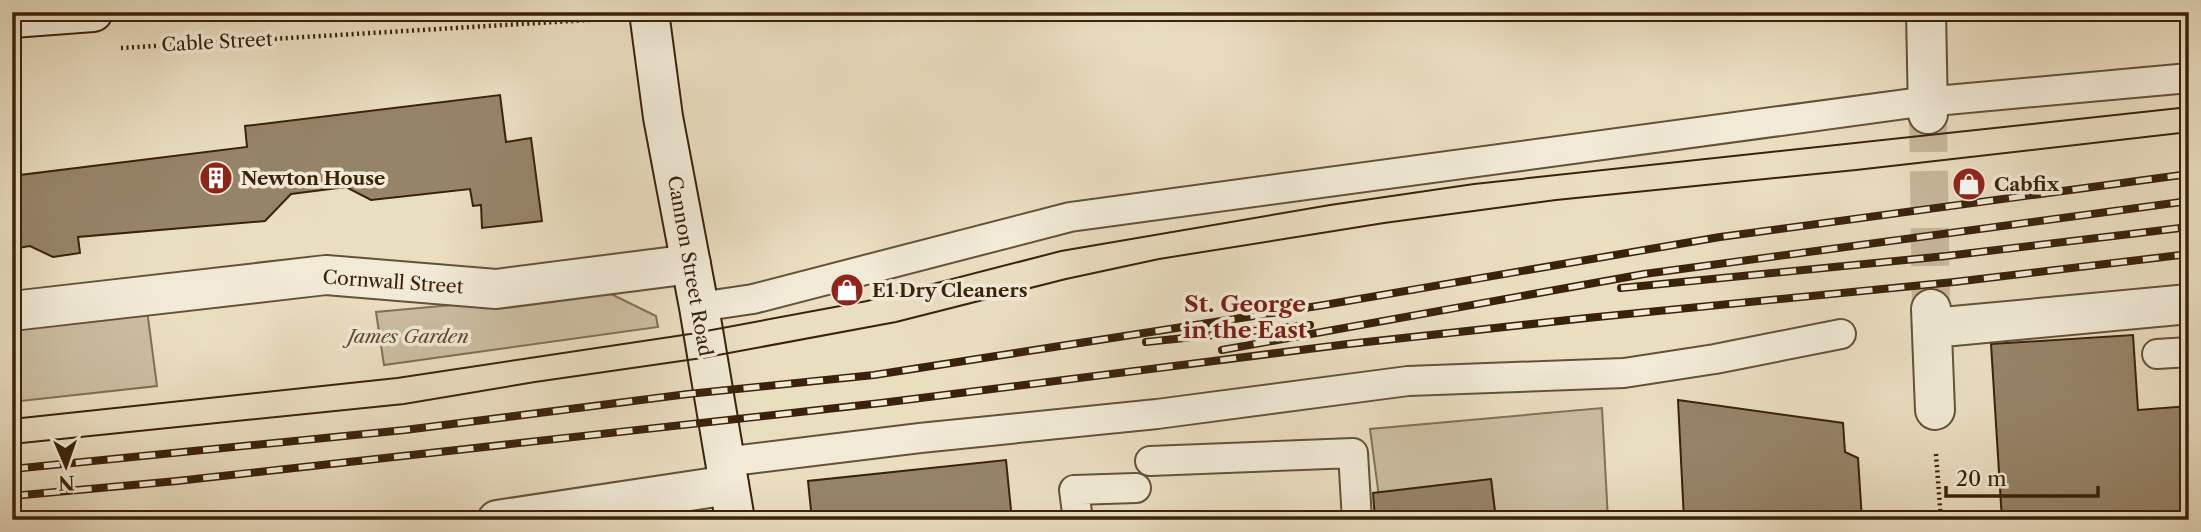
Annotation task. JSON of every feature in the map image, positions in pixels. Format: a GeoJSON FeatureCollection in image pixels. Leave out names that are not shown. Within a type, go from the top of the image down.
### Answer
{"type":"FeatureCollection","features":[{"type":"Feature","properties":{"kind":"street"},"geometry":{"type":"LineString","coordinates":[[12,18],[93,12]]}},
{"type":"Feature","properties":{"kind":"street"},"geometry":{"type":"LineString","coordinates":[[1926,12],[1928,108]]}},
{"type":"Feature","properties":{"kind":"street","name":"Cannon Street Road"},"geometry":{"type":"LineString","coordinates":[[649,14],[663,117],[699,307],[729,489]]}},
{"type":"Feature","properties":{"kind":"street","name":"Cornwall Street"},"geometry":{"type":"LineString","coordinates":[[12,311],[326,275],[496,289],[691,264]]}},
{"type":"Feature","properties":{"kind":"street"},"geometry":{"type":"LineString","coordinates":[[1935,410],[1932,319],[2189,304]]}},
{"type":"Feature","properties":{"kind":"street"},"geometry":{"type":"LineString","coordinates":[[497,520],[729,489]]}},
{"type":"Feature","properties":{"kind":"lane"},"geometry":{"type":"LineString","coordinates":[[699,307],[753,299],[1070,217],[1928,108],[2189,78]]}},
{"type":"Feature","properties":{"kind":"lane"},"geometry":{"type":"LineString","coordinates":[[729,489],[920,438],[1157,414],[1408,381],[1625,373],[1715,359],[1841,334]]}},
{"type":"Feature","properties":{"kind":"lane"},"geometry":{"type":"LineString","coordinates":[[2157,354],[2189,352]]}},
{"type":"Feature","properties":{"kind":"lane"},"geometry":{"type":"LineString","coordinates":[[1150,461],[1353,453],[1357,520]]}},
{"type":"Feature","properties":{"kind":"lane"},"geometry":{"type":"LineString","coordinates":[[1078,520],[1074,490],[1136,488]]}},
{"type":"Feature","properties":{"kind":"path"},"geometry":{"type":"LineString","coordinates":[[807,19],[819,12]]}},
{"type":"Feature","properties":{"kind":"path","name":"Cable Street"},"geometry":{"type":"LineString","coordinates":[[108,48],[649,14]]}},
{"type":"Feature","properties":{"kind":"path"},"geometry":{"type":"LineString","coordinates":[[1935,410],[1933,428],[1941,520]]}},
{"type":"Feature","properties":{"kind":"green space","name":"James Garden"},"geometry":{"type":"Polygon","coordinates":[[[605,291],[656,316],[658,327],[384,365],[376,312],[605,291]]]}},
{"type":"Feature","properties":{"kind":"green space"},"geometry":{"type":"Polygon","coordinates":[[[147,310],[157,386],[12,402],[12,328],[147,310]]]}},
{"type":"Feature","properties":{"kind":"green space"},"geometry":{"type":"Polygon","coordinates":[[[1602,408],[1608,520],[1496,520],[1491,479],[1408,489],[1382,520],[1370,429],[1602,408]]]}},
{"type":"Feature","properties":{"kind":"building","name":"Newton House"},"geometry":{"type":"Polygon","coordinates":[[[500,95],[506,142],[531,138],[542,221],[482,228],[481,205],[473,206],[470,189],[371,200],[346,187],[291,194],[265,221],[78,237],[80,253],[53,257],[30,246],[12,249],[12,176],[247,147],[245,126],[500,95]]]}},
{"type":"Feature","properties":{"kind":"building"},"geometry":{"type":"Polygon","coordinates":[[[2133,335],[2138,410],[2189,406],[2189,520],[2002,520],[1991,344],[2133,335]]]}},
{"type":"Feature","properties":{"kind":"building"},"geometry":{"type":"Polygon","coordinates":[[[1678,400],[1843,423],[1845,452],[1858,458],[1862,520],[1684,520],[1678,400]]]}},
{"type":"Feature","properties":{"kind":"building"},"geometry":{"type":"Polygon","coordinates":[[[1006,460],[1012,520],[812,520],[808,481],[1006,460]]]}},
{"type":"Feature","properties":{"kind":"building"},"geometry":{"type":"Polygon","coordinates":[[[1491,479],[1496,520],[1375,520],[1373,493],[1491,479]]]}},
{"type":"Feature","properties":{"kind":"tunnel"},"geometry":{"type":"LineString","coordinates":[[1928,114],[1931,309]]}},
{"type":"Feature","properties":{"kind":"tram line"},"geometry":{"type":"LineString","coordinates":[[12,419],[397,378],[690,334],[867,301],[1061,251],[1330,205],[1474,184],[2189,107]]}},
{"type":"Feature","properties":{"kind":"tram line"},"geometry":{"type":"LineString","coordinates":[[12,444],[404,404],[702,358],[896,322],[1066,279],[1159,259],[1384,223],[1556,200],[1856,170],[2189,132]]}},
{"type":"Feature","properties":{"kind":"railway"},"geometry":{"type":"LineString","coordinates":[[12,469],[405,430],[688,394],[874,375],[1324,305],[1720,237],[2189,174]]}},
{"type":"Feature","properties":{"kind":"railway"},"geometry":{"type":"LineString","coordinates":[[1222,350],[1644,274],[2189,201]]}},
{"type":"Feature","properties":{"kind":"railway"},"geometry":{"type":"LineString","coordinates":[[1621,288],[1946,256],[2189,227]]}},
{"type":"Feature","properties":{"kind":"railway"},"geometry":{"type":"LineString","coordinates":[[12,496],[177,481],[881,403],[1348,344],[1954,282],[2189,254]]}},
{"type":"Feature","properties":{"kind":"railway"},"geometry":{"type":"LineString","coordinates":[[1146,342],[1310,325]]}},
{"type":"Feature","properties":{"kind":"place","name":"Newton House"},"geometry":{"type":"Point","coordinates":[216,178]}},
{"type":"Feature","properties":{"kind":"place","name":"Cabfix"},"geometry":{"type":"Point","coordinates":[1969,184]}},
{"type":"Feature","properties":{"kind":"place","name":"E1 Dry Cleaners"},"geometry":{"type":"Point","coordinates":[847,290]}},
{"type":"Feature","properties":{"kind":"district","name":"St. George in the East"},"geometry":{"type":"Point","coordinates":[1245,317]}}]}
